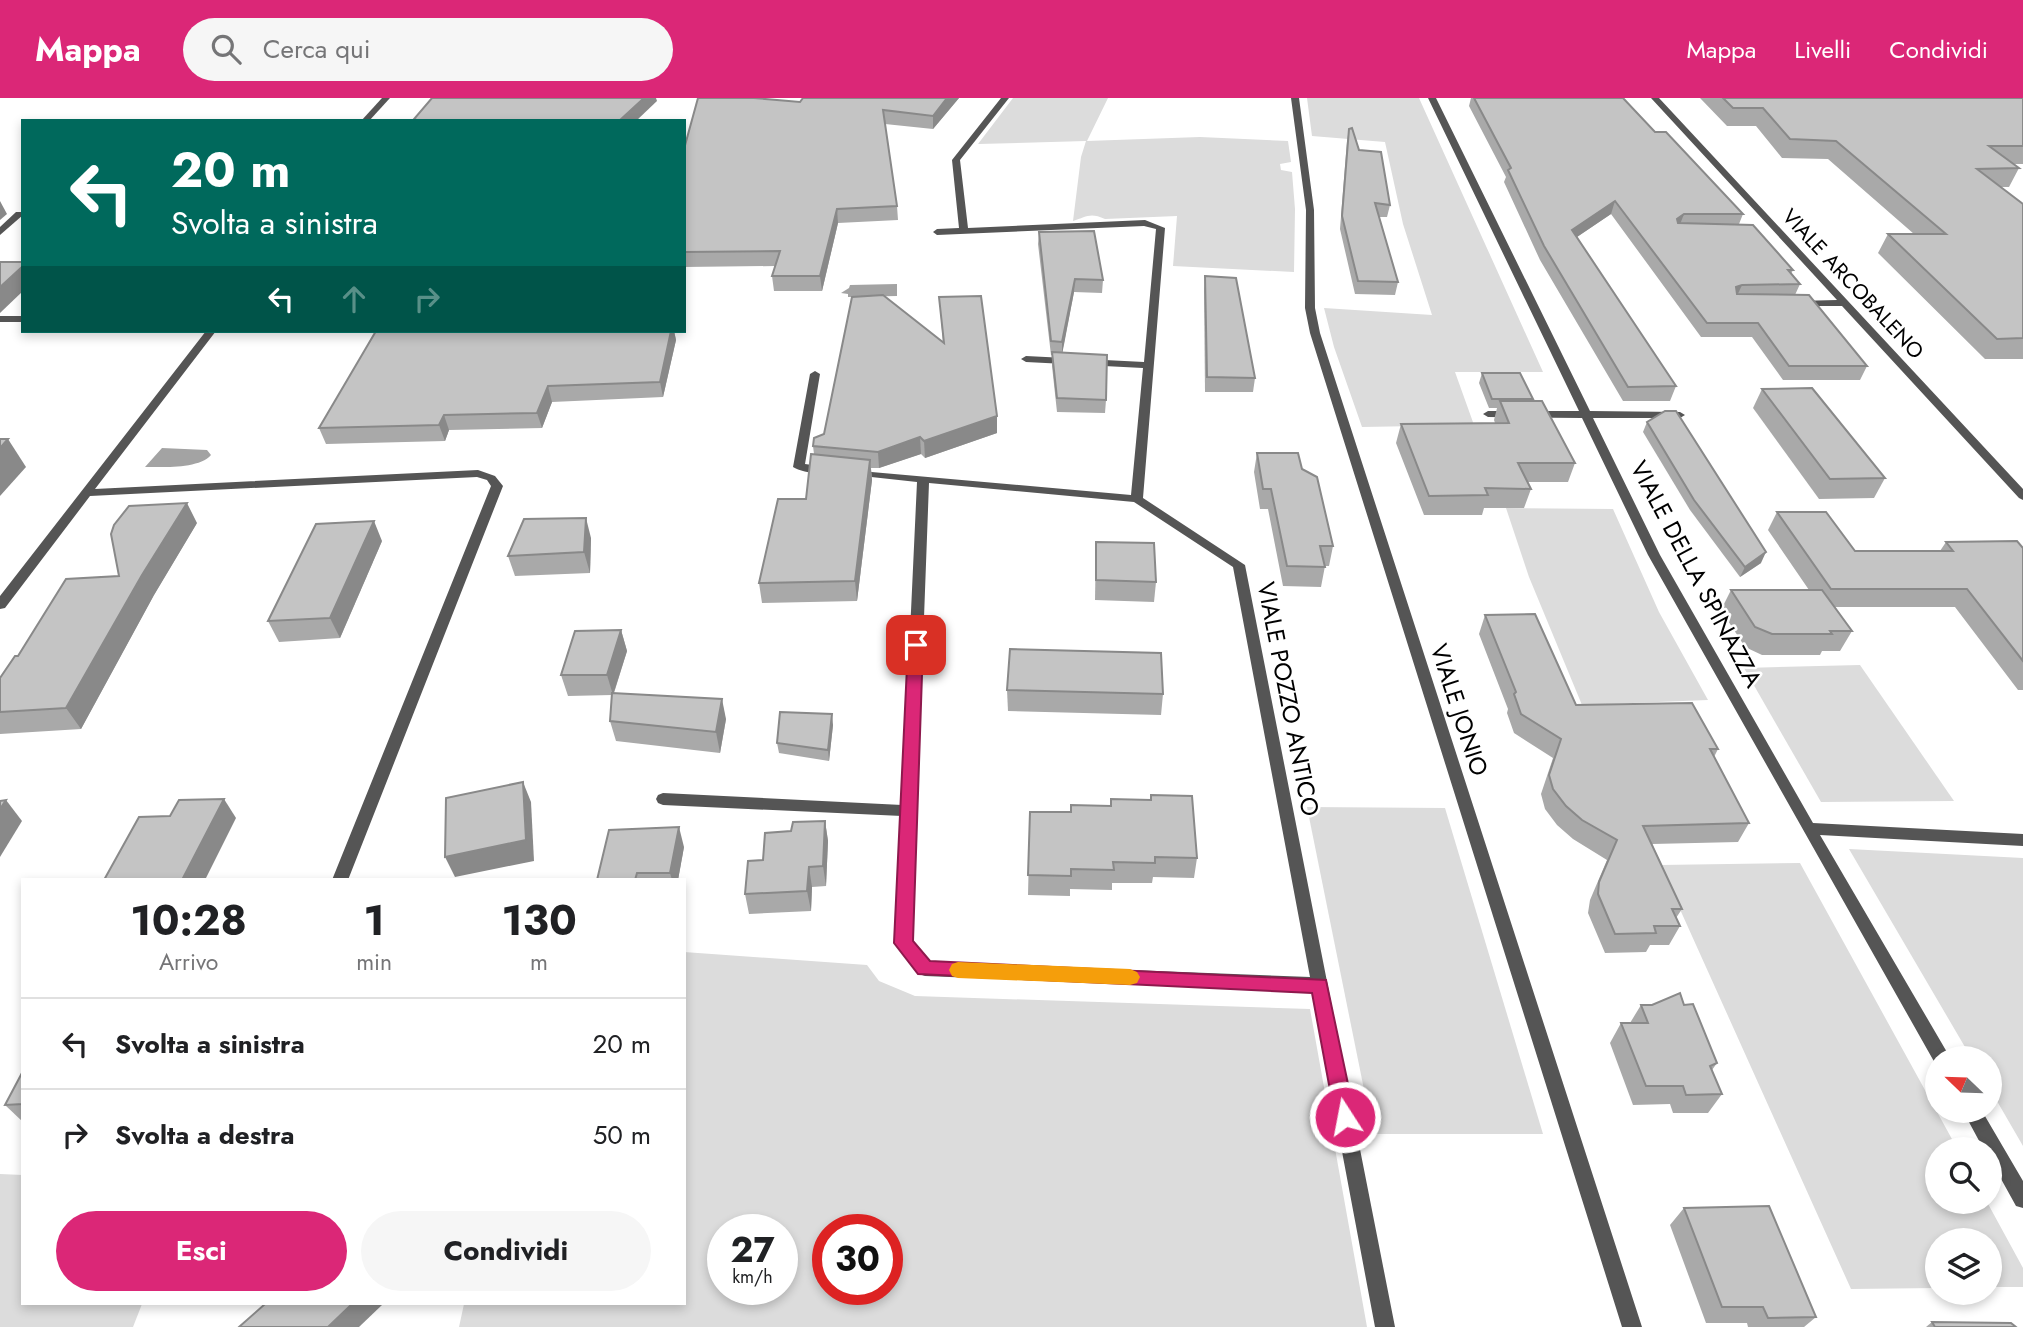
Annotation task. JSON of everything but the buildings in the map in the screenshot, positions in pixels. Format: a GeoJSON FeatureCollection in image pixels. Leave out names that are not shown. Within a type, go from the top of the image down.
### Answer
{"type":"FeatureCollection","features":[{"type":"Feature","properties":{"kind":"street"},"geometry":{"type":"LineString","coordinates":[[371,119],[386,98]]}},
{"type":"Feature","properties":{"kind":"street"},"geometry":{"type":"LineString","coordinates":[[964,231],[956,160],[1004,98]]}},
{"type":"Feature","properties":{"kind":"street","name":"VIALE JONIO"},"geometry":{"type":"LineString","coordinates":[[1295,98],[1310,209],[1310,307],[1315,333],[1632,1327]]}},
{"type":"Feature","properties":{"kind":"street","name":"VIALE DELLA SPINAZZA"},"geometry":{"type":"LineString","coordinates":[[1432,98],[1654,555],[1934,1046]]}},
{"type":"Feature","properties":{"kind":"street","name":"VIALE ARCOBALENO"},"geometry":{"type":"LineString","coordinates":[[1655,98],[2023,496]]}},
{"type":"Feature","properties":{"kind":"street"},"geometry":{"type":"LineString","coordinates":[[0,233],[19,214]]}},
{"type":"Feature","properties":{"kind":"street"},"geometry":{"type":"LineString","coordinates":[[815,374],[799,467],[1137,499],[1161,228],[1145,223],[937,232]]}},
{"type":"Feature","properties":{"kind":"street"},"geometry":{"type":"LineString","coordinates":[[1767,233],[1780,232]]}},
{"type":"Feature","properties":{"kind":"street"},"geometry":{"type":"LineString","coordinates":[[1791,304],[1845,303]]}},
{"type":"Feature","properties":{"kind":"street"},"geometry":{"type":"LineString","coordinates":[[0,318],[21,320]]}},
{"type":"Feature","properties":{"kind":"street"},"geometry":{"type":"LineString","coordinates":[[0,605],[209,333]]}},
{"type":"Feature","properties":{"kind":"street"},"geometry":{"type":"LineString","coordinates":[[1026,359],[1150,365]]}},
{"type":"Feature","properties":{"kind":"street"},"geometry":{"type":"LineString","coordinates":[[1488,414],[1681,415]]}},
{"type":"Feature","properties":{"kind":"street"},"geometry":{"type":"LineString","coordinates":[[87,493],[478,473],[491,478],[496,486],[341,878]]}},
{"type":"Feature","properties":{"kind":"street"},"geometry":{"type":"LineString","coordinates":[[923,478],[904,943],[925,969],[1320,985]]}},
{"type":"Feature","properties":{"kind":"street","name":"VIALE POZZO ANTICO"},"geometry":{"type":"LineString","coordinates":[[1137,499],[1240,565],[1385,1327]]}},
{"type":"Feature","properties":{"kind":"street"},"geometry":{"type":"LineString","coordinates":[[663,799],[908,811]]}},
{"type":"Feature","properties":{"kind":"street"},"geometry":{"type":"LineString","coordinates":[[1809,829],[2023,840]]}},
{"type":"Feature","properties":{"kind":"street"},"geometry":{"type":"LineString","coordinates":[[1980,1124],[2023,1199]]}},
{"type":"Feature","properties":{"kind":"shaded area"},"geometry":{"type":"Polygon","coordinates":[[[1013,98],[1108,98],[1087,141],[1200,137],[1288,141],[1291,162],[1280,164],[1281,170],[1292,172],[1295,209],[1294,272],[1173,266],[1177,216],[1105,219],[1092,216],[1073,221],[1081,157],[1086,141],[978,144],[1013,98]]]}},
{"type":"Feature","properties":{"kind":"shaded area"},"geometry":{"type":"Polygon","coordinates":[[[1307,98],[1419,98],[1543,372],[1455,372],[1474,425],[1362,427],[1334,347],[1324,308],[1432,315],[1403,224],[1385,142],[1312,136],[1307,98]]]}},
{"type":"Feature","properties":{"kind":"shaded area"},"geometry":{"type":"Polygon","coordinates":[[[897,284],[897,296],[848,297],[848,294],[841,293],[850,285],[897,284]]]}},
{"type":"Feature","properties":{"kind":"shaded area"},"geometry":{"type":"Polygon","coordinates":[[[162,448],[207,450],[211,455],[190,465],[145,467],[162,448]]]}},
{"type":"Feature","properties":{"kind":"shaded area"},"geometry":{"type":"Polygon","coordinates":[[[1506,508],[1613,509],[1659,612],[1708,700],[1582,705],[1529,577],[1506,508]]]}},
{"type":"Feature","properties":{"kind":"shaded area"},"geometry":{"type":"Polygon","coordinates":[[[1860,665],[1954,801],[1821,802],[1744,668],[1860,665]]]}},
{"type":"Feature","properties":{"kind":"shaded area"},"geometry":{"type":"Polygon","coordinates":[[[1307,807],[1445,808],[1543,1134],[1373,1134],[1307,807]]]}},
{"type":"Feature","properties":{"kind":"shaded area"},"geometry":{"type":"Polygon","coordinates":[[[1849,849],[2023,858],[2023,1146],[2002,1110],[2002,1046],[1964,1046],[1849,849]]]}},
{"type":"Feature","properties":{"kind":"shaded area"},"geometry":{"type":"Polygon","coordinates":[[[1800,863],[1925,1090],[1925,1124],[1944,1124],[1951,1137],[1925,1137],[1925,1214],[1994,1214],[2001,1228],[1925,1228],[1925,1288],[1851,1289],[1660,865],[1800,863]]]}},
{"type":"Feature","properties":{"kind":"shaded area"},"geometry":{"type":"Polygon","coordinates":[[[686,952],[867,965],[879,981],[915,996],[1310,1009],[1367,1327],[459,1327],[464,1305],[686,1305],[686,952]]]}},
{"type":"Feature","properties":{"kind":"shaded area"},"geometry":{"type":"Polygon","coordinates":[[[0,1174],[21,1175],[21,1305],[142,1305],[133,1327],[0,1327],[0,1174]]]}},
{"type":"Feature","properties":{"kind":"shaded area"},"geometry":{"type":"Polygon","coordinates":[[[2002,1230],[2023,1268],[2023,1287],[2002,1287],[2002,1230]]]}},
{"type":"Feature","properties":{"kind":"slow traffic"},"geometry":{"type":"LineString","coordinates":[[958,970],[1130,977]]}},
{"type":"Feature","properties":{"kind":"route"},"geometry":{"type":"LineString","coordinates":[[916,645],[904,943],[925,969],[1320,985],[1345,1117]]}}]}
